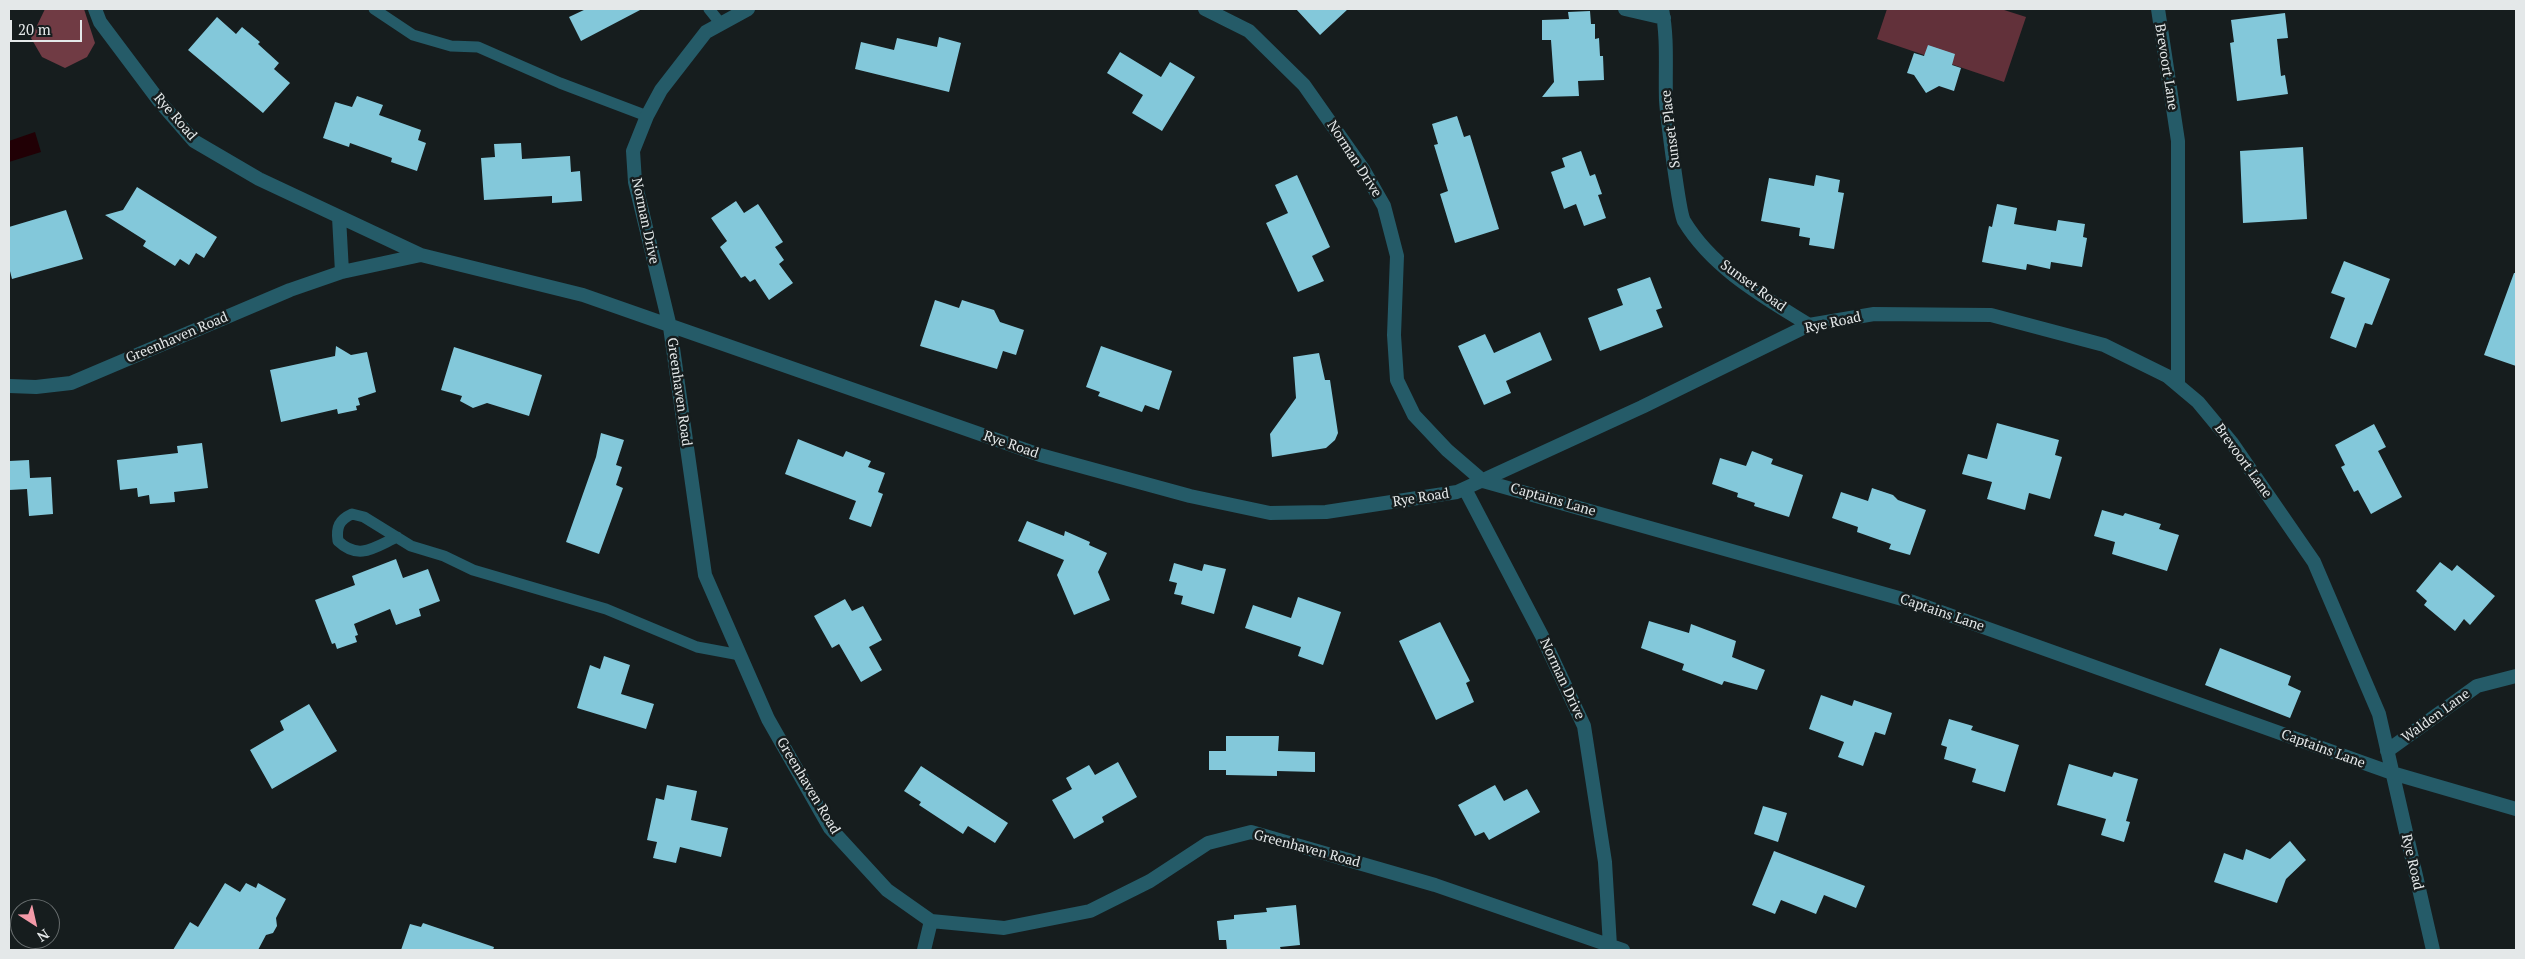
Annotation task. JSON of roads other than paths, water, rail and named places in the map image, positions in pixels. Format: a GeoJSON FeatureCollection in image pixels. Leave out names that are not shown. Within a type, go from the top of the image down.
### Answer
{"type":"FeatureCollection","features":[{"type":"Feature","properties":{"kind":"street","name":"Rye Road"},"geometry":{"type":"LineString","coordinates":[[95,9],[100,22],[160,102],[194,141],[259,179],[421,255]]}},
{"type":"Feature","properties":{"kind":"street","name":"Norman Drive"},"geometry":{"type":"LineString","coordinates":[[670,327],[635,182],[633,152],[647,116],[661,90],[706,32],[748,9]]}},
{"type":"Feature","properties":{"kind":"street","name":"Norman Drive"},"geometry":{"type":"LineString","coordinates":[[1205,9],[1249,31],[1304,85],[1363,168],[1384,206],[1396,256],[1394,335],[1397,380],[1414,415],[1447,450],[1483,481]]}},
{"type":"Feature","properties":{"kind":"street"},"geometry":{"type":"LineString","coordinates":[[1625,9],[1663,13]]}},
{"type":"Feature","properties":{"kind":"street","name":"Brevoort Lane"},"geometry":{"type":"LineString","coordinates":[[2158,9],[2178,142],[2178,385],[2198,402],[2232,443],[2314,562],[2379,714],[2392,773]]}},
{"type":"Feature","properties":{"kind":"street","name":"Sunset Place"},"geometry":{"type":"LineString","coordinates":[[1663,13],[1666,102],[1683,219]]}},
{"type":"Feature","properties":{"kind":"street"},"geometry":{"type":"LineString","coordinates":[[339,217],[342,272]]}},
{"type":"Feature","properties":{"kind":"street","name":"Sunset Road"},"geometry":{"type":"LineString","coordinates":[[1683,219],[1707,251],[1735,277],[1809,325]]}},
{"type":"Feature","properties":{"kind":"street","name":"Greenhaven Road"},"geometry":{"type":"LineString","coordinates":[[9,386],[36,387],[71,383],[290,290],[342,272],[421,255],[583,295],[670,327],[705,575],[768,719],[830,828],[887,890],[931,921],[1004,928],[1090,911],[1150,881],[1208,843],[1251,832],[1435,885],[1616,948]]}},
{"type":"Feature","properties":{"kind":"street","name":"Rye Road"},"geometry":{"type":"LineString","coordinates":[[670,327],[1040,455],[1190,496],[1270,513],[1326,512],[1457,492],[1809,325],[1874,314],[1991,316],[2104,345],[2167,376],[2178,385]]}},
{"type":"Feature","properties":{"kind":"street","name":"Captains Lane"},"geometry":{"type":"LineString","coordinates":[[1483,481],[1913,602],[2392,773]]}},
{"type":"Feature","properties":{"kind":"street","name":"Norman Drive"},"geometry":{"type":"LineString","coordinates":[[1465,489],[1542,636],[1584,726],[1616,948]]}},
{"type":"Feature","properties":{"kind":"street","name":"Walden Lane"},"geometry":{"type":"LineString","coordinates":[[2387,751],[2477,686],[2516,676]]}},
{"type":"Feature","properties":{"kind":"street","name":"Rye Road"},"geometry":{"type":"LineString","coordinates":[[2392,773],[2433,950]]}},
{"type":"Feature","properties":{"kind":"street"},"geometry":{"type":"LineString","coordinates":[[2392,773],[2516,810]]}},
{"type":"Feature","properties":{"kind":"street"},"geometry":{"type":"LineString","coordinates":[[924,950],[931,921]]}},
{"type":"Feature","properties":{"kind":"lane"},"geometry":{"type":"LineString","coordinates":[[374,9],[413,35],[451,46],[478,47],[647,116]]}},
{"type":"Feature","properties":{"kind":"lane"},"geometry":{"type":"LineString","coordinates":[[709,9],[721,24]]}},
{"type":"Feature","properties":{"kind":"lane"},"geometry":{"type":"LineString","coordinates":[[397,537],[364,552],[353,552],[338,541],[338,524],[352,514],[364,516],[397,537],[411,546],[444,556],[473,570],[606,609],[697,647],[740,655]]}}]}
